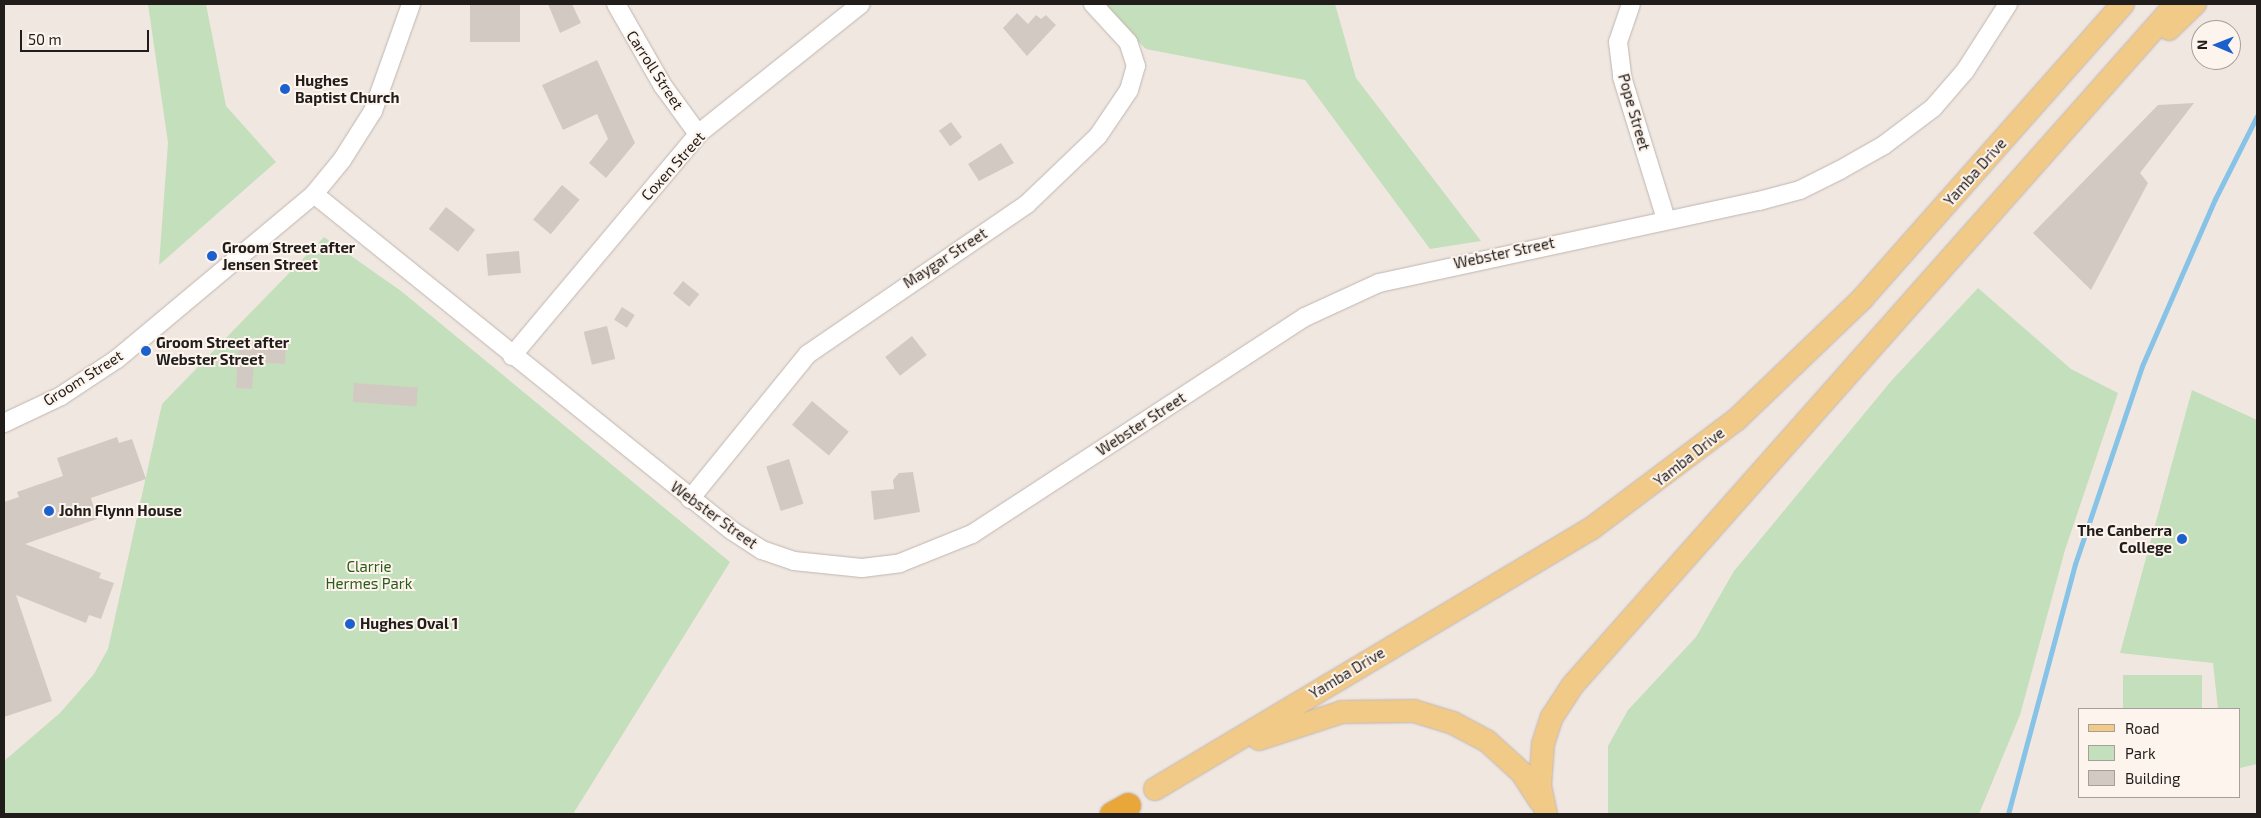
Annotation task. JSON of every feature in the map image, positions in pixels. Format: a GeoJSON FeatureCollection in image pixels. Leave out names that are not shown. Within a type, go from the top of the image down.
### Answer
{"type":"FeatureCollection","features":[{"type":"Feature","properties":{"kind":"main road","name":"Yamba Drive"},"geometry":{"type":"LineString","coordinates":[[1155,789],[1592,528],[1736,420],[1862,299],[2123,4]]}},
{"type":"Feature","properties":{"kind":"main road"},"geometry":{"type":"LineString","coordinates":[[1546,814],[1540,786],[1543,744],[1554,712],[1572,686],[2176,4]]}},
{"type":"Feature","properties":{"kind":"main road"},"geometry":{"type":"LineString","coordinates":[[2128,58],[2172,27],[2195,4]]}},
{"type":"Feature","properties":{"kind":"main road"},"geometry":{"type":"LineString","coordinates":[[1119,811],[1155,789],[1301,722],[1361,710],[1395,709],[1434,716],[1487,741],[1529,782],[1546,814]]}},
{"type":"Feature","properties":{"kind":"street","name":"Groom Street"},"geometry":{"type":"LineString","coordinates":[[4,422],[61,396],[117,359],[314,194],[342,160],[373,111],[411,4]]}},
{"type":"Feature","properties":{"kind":"street","name":"Carroll Street"},"geometry":{"type":"LineString","coordinates":[[616,4],[663,86],[698,134]]}},
{"type":"Feature","properties":{"kind":"street","name":"Coxen Street"},"geometry":{"type":"LineString","coordinates":[[512,356],[698,134],[861,4]]}},
{"type":"Feature","properties":{"kind":"street","name":"Maygar Street"},"geometry":{"type":"LineString","coordinates":[[690,499],[808,354],[872,306],[1027,204],[1098,136],[1129,90],[1136,66],[1128,42],[1093,4]]}},
{"type":"Feature","properties":{"kind":"street","name":"Pope Street"},"geometry":{"type":"LineString","coordinates":[[1631,4],[1618,42],[1622,76],[1666,219]]}},
{"type":"Feature","properties":{"kind":"street","name":"Webster Street"},"geometry":{"type":"LineString","coordinates":[[314,194],[690,499],[762,550],[794,561],[828,568],[900,563],[972,534],[1305,317],[1343,298],[1419,271],[1800,190],[1884,145],[1932,108],[1965,71],[2008,4]]}},
{"type":"Feature","properties":{"kind":"green space"},"geometry":{"type":"Polygon","coordinates":[[[148,4],[206,4],[226,106],[276,162],[159,265],[168,143],[148,4]]]}},
{"type":"Feature","properties":{"kind":"green space"},"geometry":{"type":"Polygon","coordinates":[[[1098,4],[1335,4],[1356,78],[1481,241],[1430,249],[1305,80],[1146,49],[1098,4]]]}},
{"type":"Feature","properties":{"kind":"green space","name":"Clarrie Hermes Park"},"geometry":{"type":"Polygon","coordinates":[[[324,237],[401,291],[730,562],[573,814],[4,814],[4,761],[60,713],[94,674],[108,649],[162,404],[324,237]]]}},
{"type":"Feature","properties":{"kind":"green space"},"geometry":{"type":"Polygon","coordinates":[[[1978,288],[2071,369],[2118,393],[2065,550],[2020,715],[1979,814],[1608,814],[1608,746],[1628,710],[1696,637],[1734,571],[1892,380],[1978,288]]]}},
{"type":"Feature","properties":{"kind":"green space"},"geometry":{"type":"Polygon","coordinates":[[[2192,390],[2257,420],[2257,764],[2241,768],[2241,708],[2218,708],[2213,663],[2120,653],[2192,390]]]}},
{"type":"Feature","properties":{"kind":"green space"},"geometry":{"type":"Polygon","coordinates":[[[2123,675],[2202,675],[2202,708],[2123,708],[2123,675]]]}},
{"type":"Feature","properties":{"kind":"building"},"geometry":{"type":"Polygon","coordinates":[[[470,4],[520,4],[520,42],[470,42],[470,4]]]}},
{"type":"Feature","properties":{"kind":"building"},"geometry":{"type":"Polygon","coordinates":[[[548,4],[572,4],[581,23],[560,33],[548,4]]]}},
{"type":"Feature","properties":{"kind":"building"},"geometry":{"type":"Polygon","coordinates":[[[1017,13],[1028,24],[1036,15],[1041,19],[1046,15],[1056,25],[1027,56],[1003,28],[1017,13]]]}},
{"type":"Feature","properties":{"kind":"building"},"geometry":{"type":"Polygon","coordinates":[[[597,60],[635,143],[606,178],[589,163],[608,139],[597,114],[563,130],[542,85],[597,60]]]}},
{"type":"Feature","properties":{"kind":"building"},"geometry":{"type":"Polygon","coordinates":[[[2194,103],[2140,173],[2148,183],[2091,290],[2033,233],[2158,105],[2194,103]]]}},
{"type":"Feature","properties":{"kind":"building"},"geometry":{"type":"Polygon","coordinates":[[[951,122],[962,137],[950,146],[939,131],[951,122]]]}},
{"type":"Feature","properties":{"kind":"building"},"geometry":{"type":"Polygon","coordinates":[[[1001,143],[1014,163],[979,181],[968,164],[1001,143]]]}},
{"type":"Feature","properties":{"kind":"building"},"geometry":{"type":"Polygon","coordinates":[[[562,185],[580,200],[551,234],[533,219],[562,185]]]}},
{"type":"Feature","properties":{"kind":"building"},"geometry":{"type":"Polygon","coordinates":[[[446,207],[475,230],[458,252],[429,229],[446,207]]]}},
{"type":"Feature","properties":{"kind":"building"},"geometry":{"type":"Polygon","coordinates":[[[519,251],[521,273],[488,276],[486,254],[519,251]]]}},
{"type":"Feature","properties":{"kind":"building"},"geometry":{"type":"Polygon","coordinates":[[[683,281],[699,294],[689,307],[673,293],[683,281]]]}},
{"type":"Feature","properties":{"kind":"building"},"geometry":{"type":"Polygon","coordinates":[[[622,307],[635,315],[627,328],[614,320],[622,307]]]}},
{"type":"Feature","properties":{"kind":"building"},"geometry":{"type":"Polygon","coordinates":[[[607,326],[615,359],[592,365],[584,332],[607,326]]]}},
{"type":"Feature","properties":{"kind":"building"},"geometry":{"type":"Polygon","coordinates":[[[912,336],[927,355],[900,376],[885,357],[912,336]]]}},
{"type":"Feature","properties":{"kind":"building"},"geometry":{"type":"Polygon","coordinates":[[[239,340],[286,344],[285,364],[254,362],[252,389],[236,388],[239,340]]]}},
{"type":"Feature","properties":{"kind":"building"},"geometry":{"type":"Polygon","coordinates":[[[354,383],[418,387],[417,406],[353,402],[354,383]]]}},
{"type":"Feature","properties":{"kind":"building"},"geometry":{"type":"Polygon","coordinates":[[[812,401],[849,432],[829,456],[792,425],[812,401]]]}},
{"type":"Feature","properties":{"kind":"building"},"geometry":{"type":"Polygon","coordinates":[[[117,437],[119,443],[132,439],[146,479],[91,498],[97,519],[25,544],[101,573],[99,578],[114,583],[101,619],[89,615],[86,623],[16,595],[52,701],[4,717],[4,502],[19,497],[17,492],[63,476],[57,458],[117,437]]]}},
{"type":"Feature","properties":{"kind":"building"},"geometry":{"type":"Polygon","coordinates":[[[789,459],[804,504],[781,511],[766,466],[789,459]]]}},
{"type":"Feature","properties":{"kind":"building"},"geometry":{"type":"Polygon","coordinates":[[[913,472],[920,512],[874,520],[871,491],[894,489],[893,480],[899,473],[913,472]]]}},
{"type":"Feature","properties":{"kind":"waterway"},"geometry":{"type":"LineString","coordinates":[[2008,814],[2075,564],[2142,366],[2215,199],[2257,116]]}},
{"type":"Feature","properties":{"kind":"place","name":"Hughes Baptist Church"},"geometry":{"type":"Point","coordinates":[285,89]}},
{"type":"Feature","properties":{"kind":"place","name":"Groom Street after Jensen Street"},"geometry":{"type":"Point","coordinates":[212,256]}},
{"type":"Feature","properties":{"kind":"place","name":"Groom Street after Webster Street"},"geometry":{"type":"Point","coordinates":[146,351]}},
{"type":"Feature","properties":{"kind":"place","name":"John Flynn House"},"geometry":{"type":"Point","coordinates":[49,511]}},
{"type":"Feature","properties":{"kind":"place","name":"The Canberra College"},"geometry":{"type":"Point","coordinates":[2182,539]}},
{"type":"Feature","properties":{"kind":"place","name":"Hughes Oval 1"},"geometry":{"type":"Point","coordinates":[350,624]}}]}
